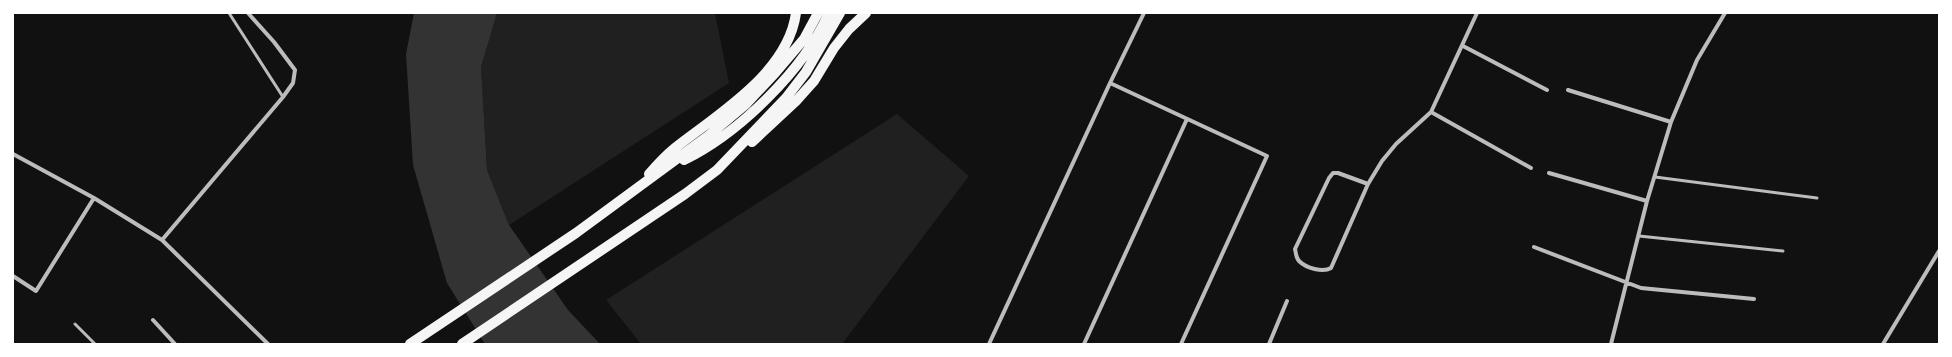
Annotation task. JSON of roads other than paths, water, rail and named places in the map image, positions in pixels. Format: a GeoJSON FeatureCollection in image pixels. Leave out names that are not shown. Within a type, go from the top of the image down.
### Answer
{"type":"FeatureCollection","features":[{"type":"Feature","properties":{"kind":"main road"},"geometry":{"type":"LineString","coordinates":[[624,198],[674,149],[734,105],[772,65],[791,36],[796,13]]}},
{"type":"Feature","properties":{"kind":"main road"},"geometry":{"type":"LineString","coordinates":[[410,344],[576,233],[661,171],[745,105],[804,39],[818,13]]}},
{"type":"Feature","properties":{"kind":"main road"},"geometry":{"type":"LineString","coordinates":[[661,171],[701,152],[750,114],[796,66],[812,43],[829,13]]}},
{"type":"Feature","properties":{"kind":"main road"},"geometry":{"type":"LineString","coordinates":[[717,170],[786,98],[806,72],[840,13]]}},
{"type":"Feature","properties":{"kind":"main road"},"geometry":{"type":"LineString","coordinates":[[462,344],[686,194],[747,146],[797,100],[814,81],[834,48],[849,29],[866,13]]}},
{"type":"Feature","properties":{"kind":"street"},"geometry":{"type":"LineString","coordinates":[[162,240],[283,97],[293,83],[295,70],[274,42],[248,13]]}},
{"type":"Feature","properties":{"kind":"street"},"geometry":{"type":"LineString","coordinates":[[989,344],[1110,82],[1144,13]]}},
{"type":"Feature","properties":{"kind":"street"},"geometry":{"type":"LineString","coordinates":[[1368,184],[1338,173],[1333,173],[1329,178],[1296,249],[1296,256],[1299,262],[1319,270],[1326,271],[1331,268],[1368,184],[1382,161],[1396,144],[1431,112],[1463,46],[1477,13]]}},
{"type":"Feature","properties":{"kind":"street"},"geometry":{"type":"LineString","coordinates":[[1611,344],[1647,201],[1670,122],[1697,60],[1725,13]]}},
{"type":"Feature","properties":{"kind":"street"},"geometry":{"type":"LineString","coordinates":[[1463,46],[1547,90]]}},
{"type":"Feature","properties":{"kind":"street"},"geometry":{"type":"LineString","coordinates":[[1110,82],[1267,156],[1181,344]]}},
{"type":"Feature","properties":{"kind":"street"},"geometry":{"type":"LineString","coordinates":[[1568,90],[1670,122]]}},
{"type":"Feature","properties":{"kind":"street"},"geometry":{"type":"LineString","coordinates":[[1431,112],[1531,168]]}},
{"type":"Feature","properties":{"kind":"street"},"geometry":{"type":"LineString","coordinates":[[1084,344],[1188,119]]}},
{"type":"Feature","properties":{"kind":"street"},"geometry":{"type":"LineString","coordinates":[[13,154],[94,198],[162,240],[268,344]]}},
{"type":"Feature","properties":{"kind":"street"},"geometry":{"type":"LineString","coordinates":[[1549,174],[1647,201]]}},
{"type":"Feature","properties":{"kind":"street"},"geometry":{"type":"LineString","coordinates":[[13,276],[36,291],[94,198]]}},
{"type":"Feature","properties":{"kind":"street"},"geometry":{"type":"LineString","coordinates":[[1534,247],[1642,288],[1754,299]]}},
{"type":"Feature","properties":{"kind":"street"},"geometry":{"type":"LineString","coordinates":[[1883,344],[1939,251]]}},
{"type":"Feature","properties":{"kind":"street"},"geometry":{"type":"LineString","coordinates":[[1269,344],[1287,301]]}},
{"type":"Feature","properties":{"kind":"street"},"geometry":{"type":"LineString","coordinates":[[153,320],[175,344]]}},
{"type":"Feature","properties":{"kind":"lane"},"geometry":{"type":"LineString","coordinates":[[230,13],[283,97]]}},
{"type":"Feature","properties":{"kind":"lane"},"geometry":{"type":"LineString","coordinates":[[1655,177],[1817,198]]}},
{"type":"Feature","properties":{"kind":"lane"},"geometry":{"type":"LineString","coordinates":[[1638,236],[1783,251]]}},
{"type":"Feature","properties":{"kind":"lane"},"geometry":{"type":"LineString","coordinates":[[75,324],[95,344]]}}]}
